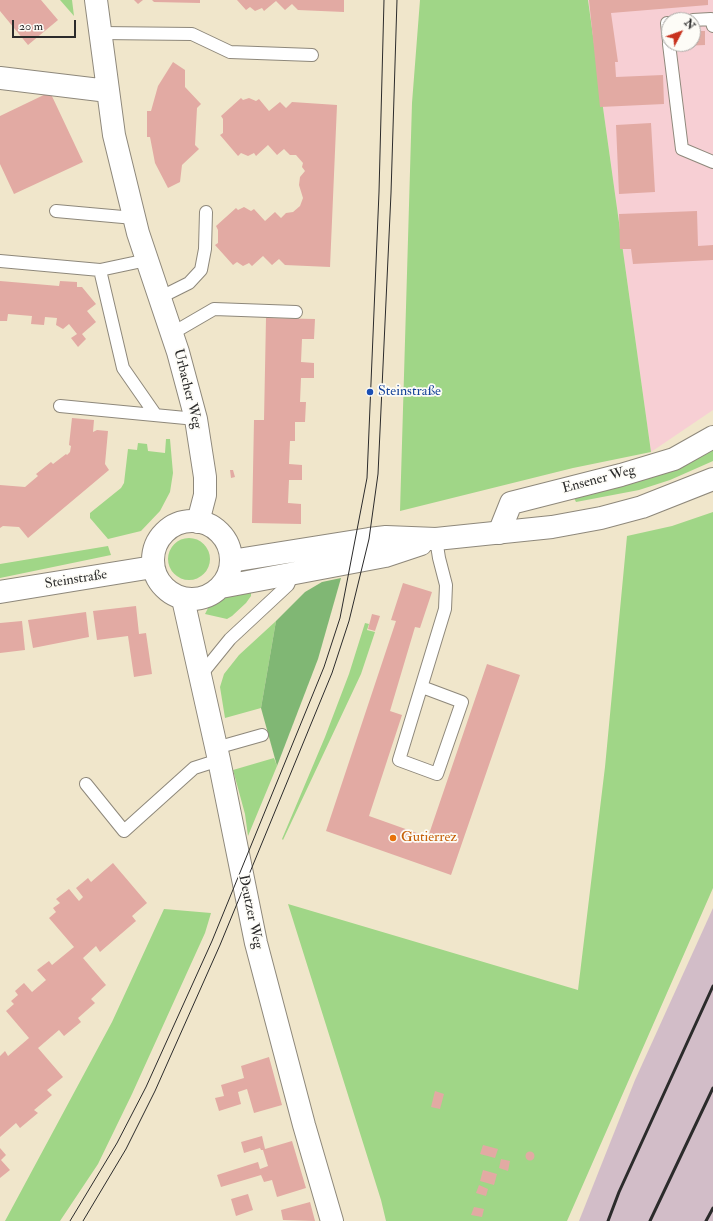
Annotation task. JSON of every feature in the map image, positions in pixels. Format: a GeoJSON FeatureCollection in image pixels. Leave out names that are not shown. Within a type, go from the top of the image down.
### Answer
{"type":"FeatureCollection","features":[{"type":"Feature","properties":{"kind":"street","name":"Urbacher Weg"},"geometry":{"type":"LineString","coordinates":[[96,0],[114,135],[134,218],[178,352],[196,419],[205,477],[205,495],[198,522]]}},
{"type":"Feature","properties":{"kind":"street"},"geometry":{"type":"LineString","coordinates":[[0,78],[108,91]]}},
{"type":"Feature","properties":{"kind":"street","name":"Ensener Weg"},"geometry":{"type":"LineString","coordinates":[[499,533],[511,503],[621,475],[674,459],[713,437]]}},
{"type":"Feature","properties":{"kind":"street"},"geometry":{"type":"LineString","coordinates":[[231,561],[386,537],[436,539],[552,527],[601,518],[642,507],[713,479]]}},
{"type":"Feature","properties":{"kind":"street"},"geometry":{"type":"LineString","coordinates":[[221,587],[226,579],[231,561],[229,547],[222,535],[211,526],[198,522],[186,521],[174,525],[164,532],[156,543],[152,555],[153,567],[157,580],[167,591],[183,599],[197,599],[206,597],[221,587],[385,556],[436,539]]}},
{"type":"Feature","properties":{"kind":"street","name":"Steinstraße"},"geometry":{"type":"LineString","coordinates":[[0,592],[153,567]]}},
{"type":"Feature","properties":{"kind":"street","name":"Deutzer Weg"},"geometry":{"type":"LineString","coordinates":[[183,599],[256,943],[304,1125],[332,1221]]}},
{"type":"Feature","properties":{"kind":"lane"},"geometry":{"type":"LineString","coordinates":[[701,19],[711,18],[713,26]]}},
{"type":"Feature","properties":{"kind":"lane"},"geometry":{"type":"LineString","coordinates":[[101,33],[192,34],[230,52],[312,56]]}},
{"type":"Feature","properties":{"kind":"lane"},"geometry":{"type":"LineString","coordinates":[[670,52],[682,149],[713,162]]}},
{"type":"Feature","properties":{"kind":"lane"},"geometry":{"type":"LineString","coordinates":[[56,211],[134,218]]}},
{"type":"Feature","properties":{"kind":"lane"},"geometry":{"type":"LineString","coordinates":[[160,298],[189,282],[201,270],[205,249],[206,212]]}},
{"type":"Feature","properties":{"kind":"lane"},"geometry":{"type":"LineString","coordinates":[[0,261],[100,270],[147,260]]}},
{"type":"Feature","properties":{"kind":"lane"},"geometry":{"type":"LineString","coordinates":[[100,270],[123,368],[155,414]]}},
{"type":"Feature","properties":{"kind":"lane"},"geometry":{"type":"LineString","coordinates":[[171,334],[214,309],[296,312]]}},
{"type":"Feature","properties":{"kind":"lane"},"geometry":{"type":"LineString","coordinates":[[60,406],[196,419]]}},
{"type":"Feature","properties":{"kind":"lane"},"geometry":{"type":"LineString","coordinates":[[422,687],[462,702],[437,774],[399,760],[445,609],[446,585],[436,539]]}},
{"type":"Feature","properties":{"kind":"lane"},"geometry":{"type":"LineString","coordinates":[[200,676],[230,639],[288,585],[293,573]]}},
{"type":"Feature","properties":{"kind":"lane"},"geometry":{"type":"LineString","coordinates":[[86,784],[124,831],[194,768],[217,754],[262,736]]}},
{"type":"Feature","properties":{"kind":"shaded area"},"geometry":{"type":"Polygon","coordinates":[[[588,0],[713,0],[713,410],[651,452],[588,0]]]}},
{"type":"Feature","properties":{"kind":"shaded area"},"geometry":{"type":"Polygon","coordinates":[[[713,908],[713,1221],[579,1221],[635,1080],[713,908]]]}},
{"type":"Feature","properties":{"kind":"green space"},"geometry":{"type":"Polygon","coordinates":[[[60,0],[72,0],[74,16],[60,0]]]}},
{"type":"Feature","properties":{"kind":"green space"},"geometry":{"type":"Polygon","coordinates":[[[420,0],[588,0],[651,452],[573,468],[400,511],[412,103],[420,0]]]}},
{"type":"Feature","properties":{"kind":"green space"},"geometry":{"type":"Polygon","coordinates":[[[166,439],[170,439],[173,473],[170,492],[160,511],[141,531],[108,539],[90,518],[90,513],[121,488],[124,483],[128,449],[137,450],[138,443],[147,444],[148,451],[165,453],[166,439]]]}},
{"type":"Feature","properties":{"kind":"green space"},"geometry":{"type":"Polygon","coordinates":[[[713,442],[713,461],[670,480],[639,490],[576,502],[572,494],[713,442]]]}},
{"type":"Feature","properties":{"kind":"green space"},"geometry":{"type":"Polygon","coordinates":[[[713,512],[713,888],[567,1221],[386,1221],[381,1200],[288,904],[578,990],[605,767],[627,536],[672,526],[713,512]]]}},
{"type":"Feature","properties":{"kind":"green space"},"geometry":{"type":"Polygon","coordinates":[[[185,538],[193,538],[201,541],[207,547],[210,559],[207,571],[201,577],[193,580],[185,580],[177,577],[171,571],[168,563],[168,555],[171,547],[177,541],[185,538]]]}},
{"type":"Feature","properties":{"kind":"green space"},"geometry":{"type":"Polygon","coordinates":[[[108,546],[111,555],[0,578],[0,564],[108,546]]]}},
{"type":"Feature","properties":{"kind":"green space"},"geometry":{"type":"Polygon","coordinates":[[[341,578],[318,659],[277,766],[261,708],[276,621],[305,592],[322,582],[341,578]]]}},
{"type":"Feature","properties":{"kind":"green space"},"geometry":{"type":"Polygon","coordinates":[[[251,588],[251,596],[246,603],[227,619],[205,614],[208,608],[219,597],[251,588]]]}},
{"type":"Feature","properties":{"kind":"green space"},"geometry":{"type":"Polygon","coordinates":[[[276,621],[261,708],[225,718],[220,687],[224,674],[239,655],[276,621]]]}},
{"type":"Feature","properties":{"kind":"green space"},"geometry":{"type":"Polygon","coordinates":[[[365,623],[369,624],[367,630],[375,632],[361,674],[283,840],[282,839],[325,737],[349,674],[365,623]]]}},
{"type":"Feature","properties":{"kind":"green space"},"geometry":{"type":"Polygon","coordinates":[[[274,758],[277,766],[248,836],[245,814],[233,770],[274,758]]]}},
{"type":"Feature","properties":{"kind":"green space"},"geometry":{"type":"Polygon","coordinates":[[[164,909],[211,913],[205,933],[132,1094],[98,1164],[60,1221],[5,1221],[112,1022],[164,909]]]}},
{"type":"Feature","properties":{"kind":"building"},"geometry":{"type":"Polygon","coordinates":[[[0,0],[41,0],[58,20],[28,45],[0,11],[0,0]]]}},
{"type":"Feature","properties":{"kind":"building"},"geometry":{"type":"Polygon","coordinates":[[[134,0],[143,0],[138,4],[134,0]]]}},
{"type":"Feature","properties":{"kind":"building"},"geometry":{"type":"Polygon","coordinates":[[[152,0],[200,0],[200,3],[154,2],[152,0]]]}},
{"type":"Feature","properties":{"kind":"building"},"geometry":{"type":"Polygon","coordinates":[[[237,0],[344,0],[344,12],[298,10],[292,4],[285,10],[276,1],[264,11],[262,8],[255,11],[250,7],[246,10],[237,0]]]}},
{"type":"Feature","properties":{"kind":"building"},"geometry":{"type":"Polygon","coordinates":[[[589,0],[708,0],[708,5],[611,13],[618,62],[615,62],[616,77],[663,75],[664,104],[600,107],[589,0]]]}},
{"type":"Feature","properties":{"kind":"building"},"geometry":{"type":"Polygon","coordinates":[[[701,31],[705,31],[705,45],[701,45],[701,31]]]}},
{"type":"Feature","properties":{"kind":"building"},"geometry":{"type":"Polygon","coordinates":[[[173,62],[185,70],[185,87],[201,104],[197,108],[195,145],[199,149],[182,165],[180,182],[168,188],[155,163],[150,137],[147,137],[147,111],[151,111],[158,86],[173,62]]]}},
{"type":"Feature","properties":{"kind":"building"},"geometry":{"type":"Polygon","coordinates":[[[50,92],[83,162],[14,194],[0,164],[0,116],[50,92]]]}},
{"type":"Feature","properties":{"kind":"building"},"geometry":{"type":"Polygon","coordinates":[[[241,98],[243,100],[249,98],[256,101],[259,99],[269,111],[280,102],[286,108],[292,102],[337,105],[330,267],[285,265],[279,259],[272,265],[263,256],[252,266],[249,263],[243,266],[237,262],[233,265],[215,245],[218,243],[218,230],[216,226],[236,208],[238,210],[244,207],[251,211],[254,209],[265,221],[275,212],[281,218],[286,213],[293,212],[300,206],[303,198],[299,185],[300,177],[305,171],[302,167],[303,163],[296,155],[290,155],[284,149],[277,155],[268,145],[256,156],[254,153],[248,156],[241,153],[238,156],[220,135],[223,133],[223,119],[221,116],[241,98]]]}},
{"type":"Feature","properties":{"kind":"building"},"geometry":{"type":"Polygon","coordinates":[[[651,123],[655,192],[619,194],[616,125],[651,123]]]}},
{"type":"Feature","properties":{"kind":"building"},"geometry":{"type":"Polygon","coordinates":[[[697,211],[698,246],[713,245],[713,260],[633,264],[631,249],[620,249],[619,214],[697,211]]]}},
{"type":"Feature","properties":{"kind":"building"},"geometry":{"type":"Polygon","coordinates":[[[0,281],[59,286],[60,281],[77,282],[77,287],[82,287],[96,304],[87,311],[96,322],[82,334],[86,339],[78,347],[71,338],[77,334],[69,324],[63,329],[56,325],[57,318],[45,317],[44,325],[31,324],[32,316],[8,314],[7,321],[0,321],[0,281]]]}},
{"type":"Feature","properties":{"kind":"building"},"geometry":{"type":"Polygon","coordinates":[[[266,318],[315,319],[314,339],[302,339],[301,362],[314,363],[314,378],[301,378],[300,402],[306,402],[305,422],[295,422],[295,441],[290,441],[289,464],[302,465],[302,480],[289,480],[288,503],[301,504],[301,524],[252,523],[254,420],[264,420],[266,318]]]}},
{"type":"Feature","properties":{"kind":"building"},"geometry":{"type":"Polygon","coordinates":[[[72,418],[94,420],[93,432],[97,430],[108,431],[105,464],[109,470],[28,538],[19,527],[3,526],[0,528],[0,485],[25,487],[38,476],[36,474],[51,462],[53,464],[66,454],[67,455],[70,452],[71,446],[69,445],[72,418]]]}},
{"type":"Feature","properties":{"kind":"building"},"geometry":{"type":"Polygon","coordinates":[[[230,470],[233,470],[235,477],[231,478],[230,470]]]}},
{"type":"Feature","properties":{"kind":"building"},"geometry":{"type":"Polygon","coordinates":[[[403,583],[432,592],[420,628],[415,627],[390,711],[402,715],[369,816],[428,837],[487,664],[520,675],[451,875],[326,831],[396,621],[391,620],[403,583]]]}},
{"type":"Feature","properties":{"kind":"building"},"geometry":{"type":"Polygon","coordinates":[[[136,606],[139,634],[146,633],[152,674],[134,677],[128,636],[97,640],[93,611],[136,606]]]}},
{"type":"Feature","properties":{"kind":"building"},"geometry":{"type":"Polygon","coordinates":[[[86,612],[89,637],[33,648],[28,620],[86,612]]]}},
{"type":"Feature","properties":{"kind":"building"},"geometry":{"type":"Polygon","coordinates":[[[372,614],[380,616],[375,631],[368,629],[372,614]]]}},
{"type":"Feature","properties":{"kind":"building"},"geometry":{"type":"Polygon","coordinates":[[[22,621],[25,650],[0,653],[0,623],[22,621]]]}},
{"type":"Feature","properties":{"kind":"building"},"geometry":{"type":"Polygon","coordinates":[[[113,863],[147,903],[132,916],[136,921],[100,952],[96,946],[83,958],[106,985],[91,999],[95,1003],[78,1018],[81,1022],[64,1036],[59,1030],[38,1048],[63,1077],[47,1090],[52,1095],[34,1110],[38,1113],[20,1128],[16,1123],[0,1137],[0,1056],[5,1051],[8,1056],[29,1038],[6,1011],[14,1004],[11,1001],[18,995],[15,991],[24,983],[32,992],[46,980],[37,970],[49,961],[52,965],[74,947],[49,918],[56,912],[53,908],[60,903],[56,899],[69,889],[79,901],[83,897],[76,888],[88,878],[91,882],[113,863]]]}},
{"type":"Feature","properties":{"kind":"building"},"geometry":{"type":"Polygon","coordinates":[[[269,1057],[282,1105],[254,1113],[247,1089],[238,1092],[241,1104],[219,1111],[215,1098],[224,1096],[221,1085],[244,1078],[241,1066],[269,1057]]]}},
{"type":"Feature","properties":{"kind":"building"},"geometry":{"type":"Polygon","coordinates":[[[435,1091],[444,1094],[440,1109],[431,1107],[435,1091]]]}},
{"type":"Feature","properties":{"kind":"building"},"geometry":{"type":"Polygon","coordinates":[[[262,1136],[265,1149],[292,1141],[306,1188],[277,1197],[272,1180],[264,1182],[261,1175],[221,1187],[217,1175],[258,1162],[260,1169],[268,1166],[263,1150],[260,1148],[244,1153],[241,1142],[262,1136]]]}},
{"type":"Feature","properties":{"kind":"building"},"geometry":{"type":"Polygon","coordinates":[[[483,1145],[498,1149],[495,1158],[480,1154],[483,1145]]]}},
{"type":"Feature","properties":{"kind":"building"},"geometry":{"type":"Polygon","coordinates":[[[0,1148],[6,1155],[1,1160],[10,1170],[0,1178],[0,1148]]]}},
{"type":"Feature","properties":{"kind":"building"},"geometry":{"type":"Polygon","coordinates":[[[528,1152],[532,1152],[534,1156],[532,1160],[528,1160],[526,1158],[526,1154],[528,1152]]]}},
{"type":"Feature","properties":{"kind":"building"},"geometry":{"type":"Polygon","coordinates":[[[501,1159],[510,1161],[508,1171],[499,1168],[501,1159]]]}},
{"type":"Feature","properties":{"kind":"building"},"geometry":{"type":"Polygon","coordinates":[[[483,1170],[497,1174],[494,1185],[480,1181],[483,1170]]]}},
{"type":"Feature","properties":{"kind":"building"},"geometry":{"type":"Polygon","coordinates":[[[479,1185],[488,1189],[486,1196],[476,1193],[479,1185]]]}},
{"type":"Feature","properties":{"kind":"building"},"geometry":{"type":"Polygon","coordinates":[[[248,1194],[253,1210],[236,1216],[231,1199],[248,1194]]]}},
{"type":"Feature","properties":{"kind":"building"},"geometry":{"type":"Polygon","coordinates":[[[310,1202],[315,1221],[283,1220],[281,1210],[310,1202]]]}},
{"type":"Feature","properties":{"kind":"building"},"geometry":{"type":"Polygon","coordinates":[[[474,1207],[484,1209],[482,1217],[471,1215],[474,1207]]]}},
{"type":"Feature","properties":{"kind":"tram line"},"geometry":{"type":"LineString","coordinates":[[70,1221],[117,1143],[146,1087],[212,941],[324,667],[340,618],[367,478],[379,192],[384,0]]}},
{"type":"Feature","properties":{"kind":"tram line"},"geometry":{"type":"LineString","coordinates":[[83,1221],[126,1149],[155,1091],[220,945],[332,673],[349,621],[369,539],[378,474],[391,193],[397,0]]}},
{"type":"Feature","properties":{"kind":"railway"},"geometry":{"type":"LineString","coordinates":[[608,1221],[619,1192],[713,986]]}},
{"type":"Feature","properties":{"kind":"railway"},"geometry":{"type":"LineString","coordinates":[[650,1221],[713,1088]]}},
{"type":"Feature","properties":{"kind":"railway"},"geometry":{"type":"LineString","coordinates":[[706,1221],[713,1208]]}},
{"type":"Feature","properties":{"kind":"place","name":"Steinstraße"},"geometry":{"type":"Point","coordinates":[370,392]}},
{"type":"Feature","properties":{"kind":"place","name":"Gutierrez"},"geometry":{"type":"Point","coordinates":[393,838]}}]}
